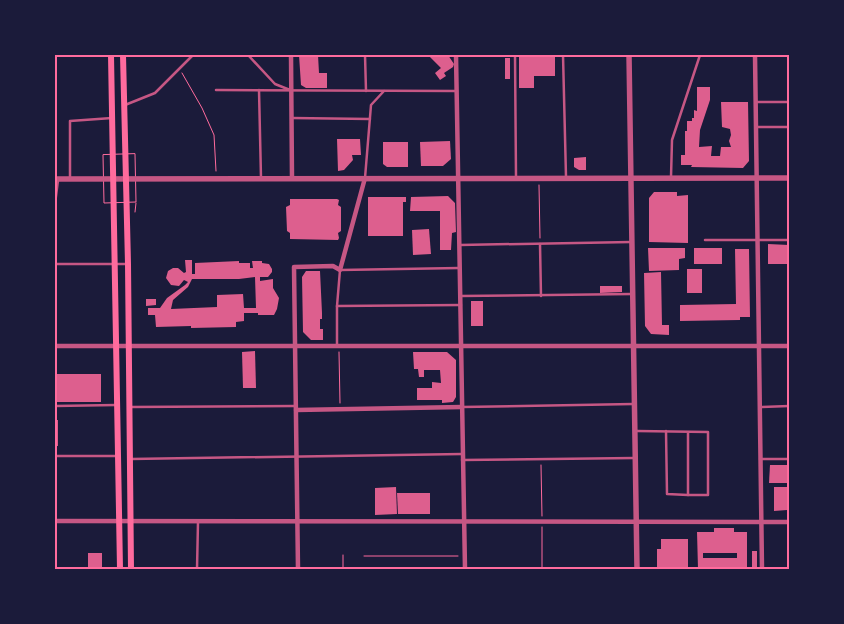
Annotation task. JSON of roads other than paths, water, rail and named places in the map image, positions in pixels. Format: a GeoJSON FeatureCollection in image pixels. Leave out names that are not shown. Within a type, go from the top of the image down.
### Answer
{"type":"FeatureCollection","features":[{"type":"Feature","properties":{"kind":"main road"},"geometry":{"type":"LineString","coordinates":[[111,55],[114,117],[114,264],[120,569]]}},
{"type":"Feature","properties":{"kind":"main road"},"geometry":{"type":"LineString","coordinates":[[124,55],[128,264],[130,569]]}},
{"type":"Feature","properties":{"kind":"street"},"geometry":{"type":"LineString","coordinates":[[291,55],[292,178]]}},
{"type":"Feature","properties":{"kind":"street"},"geometry":{"type":"LineString","coordinates":[[456,55],[465,569]]}},
{"type":"Feature","properties":{"kind":"street"},"geometry":{"type":"LineString","coordinates":[[629,55],[637,569]]}},
{"type":"Feature","properties":{"kind":"street"},"geometry":{"type":"LineString","coordinates":[[756,55],[762,569]]}},
{"type":"Feature","properties":{"kind":"street"},"geometry":{"type":"LineString","coordinates":[[298,569],[294,268],[333,266],[340,270],[364,178]]}},
{"type":"Feature","properties":{"kind":"street"},"geometry":{"type":"LineString","coordinates":[[57,179],[789,178]]}},
{"type":"Feature","properties":{"kind":"street"},"geometry":{"type":"LineString","coordinates":[[55,346],[789,346]]}},
{"type":"Feature","properties":{"kind":"street"},"geometry":{"type":"LineString","coordinates":[[296,408],[340,409],[462,406]]}},
{"type":"Feature","properties":{"kind":"street"},"geometry":{"type":"LineString","coordinates":[[55,521],[789,522]]}},
{"type":"Feature","properties":{"kind":"lane"},"geometry":{"type":"LineString","coordinates":[[125,105],[155,93],[193,55]]}},
{"type":"Feature","properties":{"kind":"lane"},"geometry":{"type":"LineString","coordinates":[[248,55],[275,84],[291,90]]}},
{"type":"Feature","properties":{"kind":"lane"},"geometry":{"type":"LineString","coordinates":[[365,55],[366,91]]}},
{"type":"Feature","properties":{"kind":"lane"},"geometry":{"type":"LineString","coordinates":[[515,55],[516,177]]}},
{"type":"Feature","properties":{"kind":"lane"},"geometry":{"type":"LineString","coordinates":[[564,55],[566,177]]}},
{"type":"Feature","properties":{"kind":"lane"},"geometry":{"type":"LineString","coordinates":[[671,178],[672,140],[700,55]]}},
{"type":"Feature","properties":{"kind":"lane"},"geometry":{"type":"LineString","coordinates":[[216,90],[457,91]]}},
{"type":"Feature","properties":{"kind":"lane"},"geometry":{"type":"LineString","coordinates":[[259,90],[260,178]]}},
{"type":"Feature","properties":{"kind":"lane"},"geometry":{"type":"LineString","coordinates":[[364,178],[371,105],[384,91]]}},
{"type":"Feature","properties":{"kind":"lane"},"geometry":{"type":"LineString","coordinates":[[756,102],[789,102]]}},
{"type":"Feature","properties":{"kind":"lane"},"geometry":{"type":"LineString","coordinates":[[70,179],[70,120],[114,117]]}},
{"type":"Feature","properties":{"kind":"lane"},"geometry":{"type":"LineString","coordinates":[[292,118],[370,119]]}},
{"type":"Feature","properties":{"kind":"lane"},"geometry":{"type":"LineString","coordinates":[[757,127],[789,127]]}},
{"type":"Feature","properties":{"kind":"lane"},"geometry":{"type":"LineString","coordinates":[[55,204],[57,179]]}},
{"type":"Feature","properties":{"kind":"lane"},"geometry":{"type":"LineString","coordinates":[[705,240],[789,240]]}},
{"type":"Feature","properties":{"kind":"lane"},"geometry":{"type":"LineString","coordinates":[[460,245],[632,242]]}},
{"type":"Feature","properties":{"kind":"lane"},"geometry":{"type":"LineString","coordinates":[[540,244],[541,296]]}},
{"type":"Feature","properties":{"kind":"lane"},"geometry":{"type":"LineString","coordinates":[[55,264],[128,264]]}},
{"type":"Feature","properties":{"kind":"lane"},"geometry":{"type":"LineString","coordinates":[[336,346],[340,270],[460,268]]}},
{"type":"Feature","properties":{"kind":"lane"},"geometry":{"type":"LineString","coordinates":[[460,296],[633,294]]}},
{"type":"Feature","properties":{"kind":"lane"},"geometry":{"type":"LineString","coordinates":[[337,306],[461,305]]}},
{"type":"Feature","properties":{"kind":"lane"},"geometry":{"type":"LineString","coordinates":[[462,406],[635,404]]}},
{"type":"Feature","properties":{"kind":"lane"},"geometry":{"type":"LineString","coordinates":[[55,406],[117,405]]}},
{"type":"Feature","properties":{"kind":"lane"},"geometry":{"type":"LineString","coordinates":[[760,407],[789,406]]}},
{"type":"Feature","properties":{"kind":"lane"},"geometry":{"type":"LineString","coordinates":[[128,407],[296,408]]}},
{"type":"Feature","properties":{"kind":"lane"},"geometry":{"type":"LineString","coordinates":[[635,431],[666,431],[708,432],[708,495],[667,494],[666,431]]}},
{"type":"Feature","properties":{"kind":"lane"},"geometry":{"type":"LineString","coordinates":[[688,432],[688,495]]}},
{"type":"Feature","properties":{"kind":"lane"},"geometry":{"type":"LineString","coordinates":[[129,459],[462,454]]}},
{"type":"Feature","properties":{"kind":"lane"},"geometry":{"type":"LineString","coordinates":[[55,456],[118,456]]}},
{"type":"Feature","properties":{"kind":"lane"},"geometry":{"type":"LineString","coordinates":[[462,460],[636,458]]}},
{"type":"Feature","properties":{"kind":"lane"},"geometry":{"type":"LineString","coordinates":[[760,459],[789,459]]}},
{"type":"Feature","properties":{"kind":"lane"},"geometry":{"type":"LineString","coordinates":[[197,569],[198,522]]}}]}
